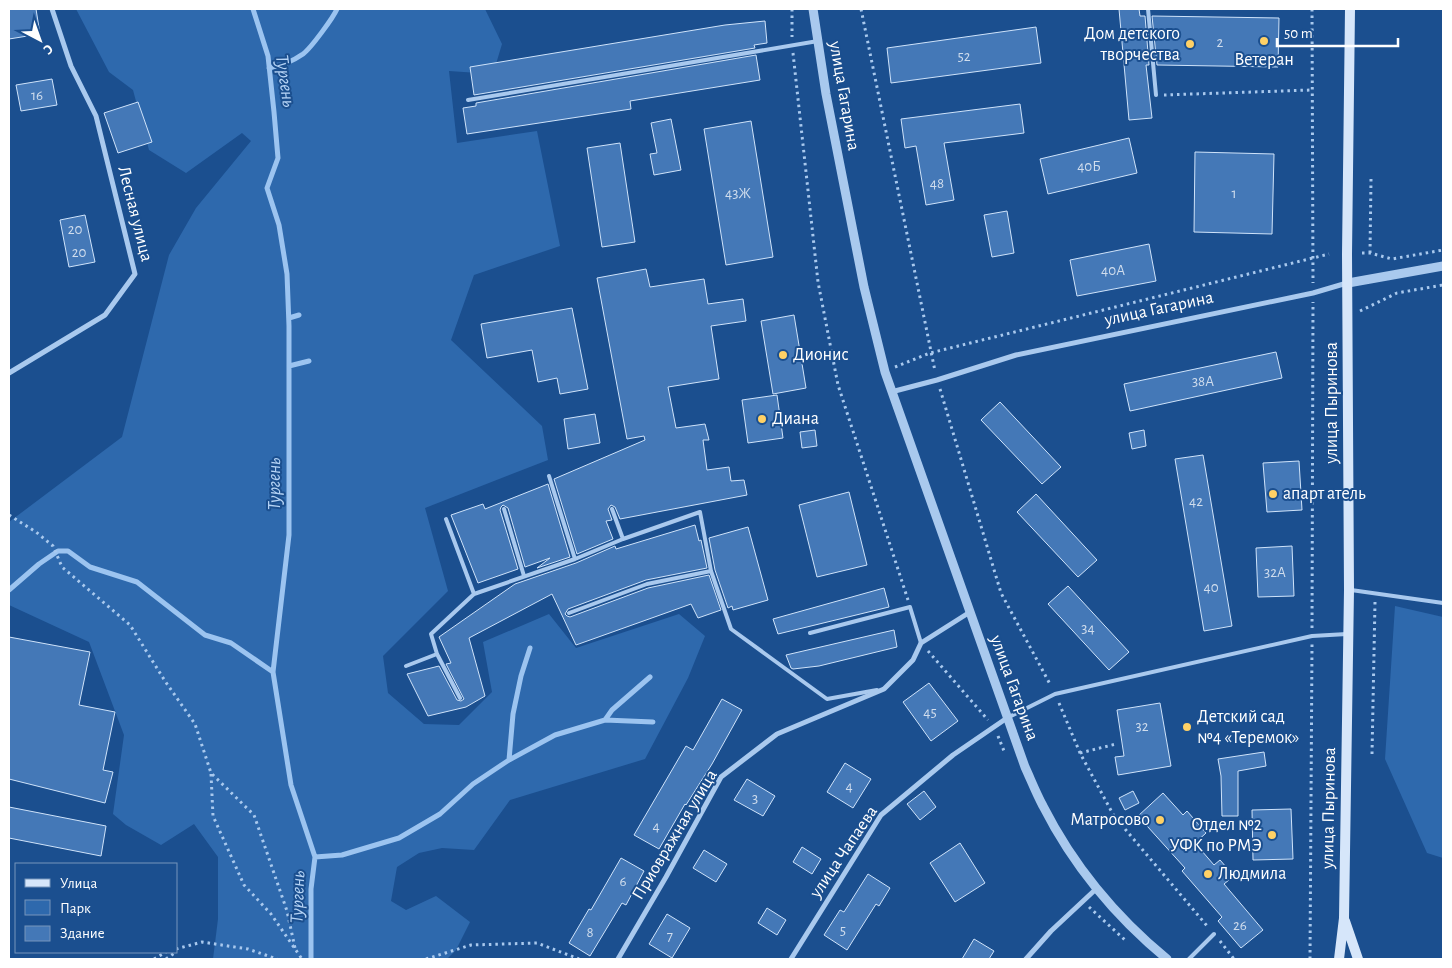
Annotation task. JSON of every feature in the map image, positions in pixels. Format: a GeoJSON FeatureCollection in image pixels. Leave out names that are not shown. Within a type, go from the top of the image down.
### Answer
{"type":"FeatureCollection","features":[{"type":"Feature","properties":{"kind":"main road","name":"улица Пыринова"},"geometry":{"type":"LineString","coordinates":[[1339,959],[1344,918],[1349,590],[1348,283],[1350,9]]}},
{"type":"Feature","properties":{"kind":"main road","name":"улица Пыринова"},"geometry":{"type":"LineString","coordinates":[[1344,918],[1358,959]]}},
{"type":"Feature","properties":{"kind":"street","name":"Лесная улица"},"geometry":{"type":"LineString","coordinates":[[9,373],[105,315],[135,274],[96,116],[70,66],[52,9]]}},
{"type":"Feature","properties":{"kind":"street","name":"улица Гагарина"},"geometry":{"type":"LineString","coordinates":[[813,9],[826,94],[864,288],[885,372],[1025,768],[1043,806],[1069,851],[1096,889],[1146,942],[1167,959]]}},
{"type":"Feature","properties":{"kind":"street"},"geometry":{"type":"LineString","coordinates":[[1348,283],[1443,266]]}},
{"type":"Feature","properties":{"kind":"street","name":"улица Гагарина"},"geometry":{"type":"LineString","coordinates":[[891,392],[1016,356],[1313,293],[1348,283]]}},
{"type":"Feature","properties":{"kind":"street","name":"Приовражная улица"},"geometry":{"type":"LineString","coordinates":[[618,959],[721,777],[777,734],[884,689],[914,660],[921,643],[970,612]]}},
{"type":"Feature","properties":{"kind":"street","name":"улица Чапаева"},"geometry":{"type":"LineString","coordinates":[[791,959],[882,815],[952,755],[1007,718]]}},
{"type":"Feature","properties":{"kind":"street"},"geometry":{"type":"LineString","coordinates":[[1026,959],[1051,931],[1096,889]]}},
{"type":"Feature","properties":{"kind":"lane"},"geometry":{"type":"LineString","coordinates":[[1148,9],[1156,95]]}},
{"type":"Feature","properties":{"kind":"lane"},"geometry":{"type":"LineString","coordinates":[[468,100],[818,41]]}},
{"type":"Feature","properties":{"kind":"lane"},"geometry":{"type":"LineString","coordinates":[[549,476],[575,560]]}},
{"type":"Feature","properties":{"kind":"lane"},"geometry":{"type":"LineString","coordinates":[[504,509],[524,576]]}},
{"type":"Feature","properties":{"kind":"lane"},"geometry":{"type":"LineString","coordinates":[[612,509],[623,539]]}},
{"type":"Feature","properties":{"kind":"lane"},"geometry":{"type":"LineString","coordinates":[[460,698],[437,654],[431,634],[474,594],[575,560],[623,539],[700,512],[711,571],[731,629],[827,699],[884,689]]}},
{"type":"Feature","properties":{"kind":"lane"},"geometry":{"type":"LineString","coordinates":[[446,519],[474,594]]}},
{"type":"Feature","properties":{"kind":"lane"},"geometry":{"type":"LineString","coordinates":[[570,613],[647,584],[711,571]]}},
{"type":"Feature","properties":{"kind":"lane"},"geometry":{"type":"LineString","coordinates":[[1349,590],[1443,603]]}},
{"type":"Feature","properties":{"kind":"lane"},"geometry":{"type":"LineString","coordinates":[[810,633],[910,607],[921,643]]}},
{"type":"Feature","properties":{"kind":"lane"},"geometry":{"type":"LineString","coordinates":[[1007,718],[1055,694],[1312,636],[1348,634]]}},
{"type":"Feature","properties":{"kind":"lane"},"geometry":{"type":"LineString","coordinates":[[406,666],[437,654]]}},
{"type":"Feature","properties":{"kind":"lane"},"geometry":{"type":"LineString","coordinates":[[1189,959],[1214,934]]}},
{"type":"Feature","properties":{"kind":"path"},"geometry":{"type":"LineString","coordinates":[[792,9],[792,46],[818,282],[838,385],[910,607]]}},
{"type":"Feature","properties":{"kind":"path"},"geometry":{"type":"LineString","coordinates":[[861,9],[937,380]]}},
{"type":"Feature","properties":{"kind":"path"},"geometry":{"type":"LineString","coordinates":[[1312,9],[1313,293]]}},
{"type":"Feature","properties":{"kind":"path"},"geometry":{"type":"LineString","coordinates":[[1156,95],[1311,90]]}},
{"type":"Feature","properties":{"kind":"path"},"geometry":{"type":"LineString","coordinates":[[1370,253],[1371,179]]}},
{"type":"Feature","properties":{"kind":"path"},"geometry":{"type":"LineString","coordinates":[[1362,253],[1370,253],[1392,259],[1443,250]]}},
{"type":"Feature","properties":{"kind":"path"},"geometry":{"type":"LineString","coordinates":[[895,367],[930,353],[1329,254]]}},
{"type":"Feature","properties":{"kind":"path"},"geometry":{"type":"LineString","coordinates":[[1348,316],[1397,293],[1443,285]]}},
{"type":"Feature","properties":{"kind":"path"},"geometry":{"type":"LineString","coordinates":[[9,515],[36,532],[53,546],[62,567],[68,574],[130,625],[195,724],[211,773],[213,816],[244,884],[272,914],[302,959]]}},
{"type":"Feature","properties":{"kind":"path"},"geometry":{"type":"LineString","coordinates":[[1372,754],[1376,593]]}},
{"type":"Feature","properties":{"kind":"path"},"geometry":{"type":"LineString","coordinates":[[921,643],[994,727],[1005,752]]}},
{"type":"Feature","properties":{"kind":"path"},"geometry":{"type":"LineString","coordinates":[[1080,753],[1116,744]]}},
{"type":"Feature","properties":{"kind":"path"},"geometry":{"type":"LineString","coordinates":[[211,773],[254,815],[287,911],[295,948]]}},
{"type":"Feature","properties":{"kind":"path"},"geometry":{"type":"LineString","coordinates":[[1083,901],[1132,946]]}},
{"type":"Feature","properties":{"kind":"path"},"geometry":{"type":"LineString","coordinates":[[178,950],[202,942],[248,949],[277,959]]}},
{"type":"Feature","properties":{"kind":"path"},"geometry":{"type":"LineString","coordinates":[[426,959],[471,945],[537,943],[579,959]]}},
{"type":"Feature","properties":{"kind":"green space"},"geometry":{"type":"Polygon","coordinates":[[[76,9],[485,9],[502,44],[493,74],[449,71],[457,143],[537,131],[560,246],[474,275],[451,340],[542,426],[548,460],[425,508],[448,591],[383,656],[388,693],[424,724],[459,725],[492,692],[483,642],[549,614],[576,648],[679,614],[705,636],[688,678],[645,759],[510,800],[474,850],[442,848],[419,853],[397,867],[391,901],[406,910],[436,896],[470,922],[456,950],[447,959],[213,959],[218,919],[218,857],[194,824],[161,845],[126,825],[113,814],[124,735],[89,642],[9,605],[9,522],[122,437],[169,255],[196,208],[251,141],[242,133],[186,173],[149,150],[133,90],[109,72],[76,9]]]}},
{"type":"Feature","properties":{"kind":"green space"},"geometry":{"type":"Polygon","coordinates":[[[1395,606],[1443,617],[1443,858],[1427,853],[1385,759],[1395,606]]]}},
{"type":"Feature","properties":{"kind":"building"},"geometry":{"type":"Polygon","coordinates":[[[9,9],[36,9],[40,34],[9,39],[9,9]]]}},
{"type":"Feature","properties":{"kind":"building"},"geometry":{"type":"Polygon","coordinates":[[[1119,9],[1139,9],[1140,16],[1145,16],[1149,65],[1146,65],[1152,118],[1129,120],[1119,9]]]}},
{"type":"Feature","properties":{"kind":"building"},"geometry":{"type":"Polygon","coordinates":[[[1152,16],[1279,18],[1278,67],[1157,65],[1152,16]]]}},
{"type":"Feature","properties":{"kind":"building"},"geometry":{"type":"Polygon","coordinates":[[[765,21],[767,43],[754,45],[755,48],[474,95],[470,67],[725,25],[765,21]]]}},
{"type":"Feature","properties":{"kind":"building"},"geometry":{"type":"Polygon","coordinates":[[[1036,27],[1041,63],[891,83],[887,48],[1036,27]]]}},
{"type":"Feature","properties":{"kind":"building"},"geometry":{"type":"Polygon","coordinates":[[[756,55],[760,80],[630,101],[631,109],[467,134],[463,108],[476,106],[476,103],[756,55]]]}},
{"type":"Feature","properties":{"kind":"building"},"geometry":{"type":"Polygon","coordinates":[[[52,79],[57,105],[21,111],[16,85],[52,79]]]}},
{"type":"Feature","properties":{"kind":"building"},"geometry":{"type":"Polygon","coordinates":[[[138,102],[152,142],[118,153],[104,113],[138,102]]]}},
{"type":"Feature","properties":{"kind":"building"},"geometry":{"type":"Polygon","coordinates":[[[1020,104],[1024,133],[944,143],[954,200],[926,205],[916,146],[905,148],[901,119],[1020,104]]]}},
{"type":"Feature","properties":{"kind":"building"},"geometry":{"type":"Polygon","coordinates":[[[671,119],[681,170],[654,175],[650,154],[657,153],[651,123],[671,119]]]}},
{"type":"Feature","properties":{"kind":"building"},"geometry":{"type":"Polygon","coordinates":[[[751,121],[773,257],[726,265],[704,129],[751,121]]]}},
{"type":"Feature","properties":{"kind":"building"},"geometry":{"type":"Polygon","coordinates":[[[1129,138],[1137,173],[1048,194],[1040,159],[1129,138]]]}},
{"type":"Feature","properties":{"kind":"building"},"geometry":{"type":"Polygon","coordinates":[[[620,143],[635,242],[602,247],[587,148],[620,143]]]}},
{"type":"Feature","properties":{"kind":"building"},"geometry":{"type":"Polygon","coordinates":[[[1195,152],[1274,154],[1272,234],[1194,232],[1195,152]]]}},
{"type":"Feature","properties":{"kind":"building"},"geometry":{"type":"Polygon","coordinates":[[[1007,211],[1014,253],[992,257],[984,215],[1007,211]]]}},
{"type":"Feature","properties":{"kind":"building"},"geometry":{"type":"Polygon","coordinates":[[[85,215],[95,262],[69,267],[60,220],[85,215]]]}},
{"type":"Feature","properties":{"kind":"building"},"geometry":{"type":"Polygon","coordinates":[[[1149,244],[1156,281],[1077,296],[1070,260],[1149,244]]]}},
{"type":"Feature","properties":{"kind":"building"},"geometry":{"type":"Polygon","coordinates":[[[646,269],[650,287],[704,279],[708,304],[743,299],[746,321],[711,326],[719,379],[668,387],[676,428],[705,424],[709,440],[703,440],[707,470],[729,467],[731,481],[744,480],[747,495],[620,519],[615,507],[611,505],[608,509],[612,520],[606,521],[613,539],[577,554],[554,479],[645,440],[644,436],[627,439],[597,278],[646,269]]]}},
{"type":"Feature","properties":{"kind":"building"},"geometry":{"type":"Polygon","coordinates":[[[572,308],[588,389],[560,394],[557,378],[538,382],[532,350],[487,358],[481,324],[572,308]]]}},
{"type":"Feature","properties":{"kind":"building","name":"Дионис"},"geometry":{"type":"Polygon","coordinates":[[[794,315],[806,388],[773,394],[761,321],[794,315]]]}},
{"type":"Feature","properties":{"kind":"building"},"geometry":{"type":"Polygon","coordinates":[[[1276,352],[1282,378],[1130,411],[1124,384],[1276,352]]]}},
{"type":"Feature","properties":{"kind":"building","name":"Диана"},"geometry":{"type":"Polygon","coordinates":[[[777,395],[783,438],[748,443],[742,400],[777,395]]]}},
{"type":"Feature","properties":{"kind":"building"},"geometry":{"type":"Polygon","coordinates":[[[1000,402],[1061,467],[1042,484],[981,420],[1000,402]]]}},
{"type":"Feature","properties":{"kind":"building"},"geometry":{"type":"Polygon","coordinates":[[[595,414],[600,443],[568,449],[564,419],[595,414]]]}},
{"type":"Feature","properties":{"kind":"building"},"geometry":{"type":"Polygon","coordinates":[[[815,430],[817,446],[802,448],[800,432],[815,430]]]}},
{"type":"Feature","properties":{"kind":"building"},"geometry":{"type":"Polygon","coordinates":[[[1144,430],[1146,446],[1132,449],[1129,433],[1144,430]]]}},
{"type":"Feature","properties":{"kind":"building"},"geometry":{"type":"Polygon","coordinates":[[[1203,455],[1232,626],[1204,631],[1175,459],[1203,455]]]}},
{"type":"Feature","properties":{"kind":"building"},"geometry":{"type":"Polygon","coordinates":[[[1299,461],[1302,510],[1267,512],[1263,463],[1299,461]]]}},
{"type":"Feature","properties":{"kind":"building"},"geometry":{"type":"Polygon","coordinates":[[[548,484],[570,557],[537,568],[550,558],[525,567],[508,508],[503,505],[500,510],[518,569],[478,583],[451,515],[483,504],[485,509],[548,484]]]}},
{"type":"Feature","properties":{"kind":"building"},"geometry":{"type":"Polygon","coordinates":[[[849,492],[867,565],[817,577],[799,505],[849,492]]]}},
{"type":"Feature","properties":{"kind":"building"},"geometry":{"type":"Polygon","coordinates":[[[1036,494],[1097,560],[1078,577],[1017,512],[1036,494]]]}},
{"type":"Feature","properties":{"kind":"building"},"geometry":{"type":"Polygon","coordinates":[[[695,525],[699,541],[701,540],[707,568],[646,580],[568,609],[565,614],[570,617],[648,588],[709,575],[721,610],[698,618],[691,604],[576,645],[552,594],[469,638],[485,696],[466,707],[428,716],[407,674],[439,666],[457,700],[461,701],[464,699],[446,664],[451,663],[439,637],[515,584],[576,563],[615,546],[616,549],[695,525]]]}},
{"type":"Feature","properties":{"kind":"building"},"geometry":{"type":"Polygon","coordinates":[[[748,527],[768,600],[733,610],[732,606],[728,608],[715,570],[709,538],[748,527]]]}},
{"type":"Feature","properties":{"kind":"building"},"geometry":{"type":"Polygon","coordinates":[[[1292,546],[1294,596],[1258,597],[1256,548],[1292,546]]]}},
{"type":"Feature","properties":{"kind":"building"},"geometry":{"type":"Polygon","coordinates":[[[1068,586],[1129,652],[1109,670],[1048,604],[1068,586]]]}},
{"type":"Feature","properties":{"kind":"building"},"geometry":{"type":"Polygon","coordinates":[[[884,588],[889,607],[778,634],[773,619],[884,588]]]}},
{"type":"Feature","properties":{"kind":"building"},"geometry":{"type":"Polygon","coordinates":[[[894,630],[897,647],[819,666],[793,669],[786,655],[894,630]]]}},
{"type":"Feature","properties":{"kind":"building"},"geometry":{"type":"Polygon","coordinates":[[[9,637],[90,652],[79,705],[115,712],[103,770],[113,772],[105,803],[9,779],[9,637]]]}},
{"type":"Feature","properties":{"kind":"building"},"geometry":{"type":"Polygon","coordinates":[[[929,683],[958,721],[931,741],[903,702],[929,683]]]}},
{"type":"Feature","properties":{"kind":"building"},"geometry":{"type":"Polygon","coordinates":[[[722,699],[742,710],[712,764],[685,804],[659,849],[634,835],[686,746],[693,750],[722,699]]]}},
{"type":"Feature","properties":{"kind":"building"},"geometry":{"type":"Polygon","coordinates":[[[1160,703],[1171,766],[1118,775],[1115,757],[1124,756],[1117,710],[1160,703]]]}},
{"type":"Feature","properties":{"kind":"building"},"geometry":{"type":"Polygon","coordinates":[[[1264,752],[1266,766],[1238,771],[1238,816],[1222,816],[1221,776],[1218,759],[1264,752]]]}},
{"type":"Feature","properties":{"kind":"building"},"geometry":{"type":"Polygon","coordinates":[[[845,763],[871,779],[853,808],[827,792],[845,763]]]}},
{"type":"Feature","properties":{"kind":"building"},"geometry":{"type":"Polygon","coordinates":[[[747,779],[775,796],[763,816],[734,800],[747,779]]]}},
{"type":"Feature","properties":{"kind":"building"},"geometry":{"type":"Polygon","coordinates":[[[924,791],[936,807],[920,820],[907,804],[924,791]]]}},
{"type":"Feature","properties":{"kind":"building"},"geometry":{"type":"Polygon","coordinates":[[[1133,791],[1139,803],[1125,810],[1119,798],[1133,791]]]}},
{"type":"Feature","properties":{"kind":"building"},"geometry":{"type":"Polygon","coordinates":[[[1163,793],[1183,815],[1187,811],[1206,833],[1195,843],[1214,865],[1220,860],[1234,876],[1224,884],[1263,930],[1241,948],[1218,921],[1222,917],[1182,871],[1185,868],[1138,816],[1163,793]]]}},
{"type":"Feature","properties":{"kind":"building"},"geometry":{"type":"Polygon","coordinates":[[[9,807],[106,826],[101,856],[9,838],[9,807]]]}},
{"type":"Feature","properties":{"kind":"building","name":"Отдел №2 УФК по РМЭ"},"geometry":{"type":"Polygon","coordinates":[[[1291,809],[1293,859],[1253,860],[1252,810],[1291,809]]]}},
{"type":"Feature","properties":{"kind":"building"},"geometry":{"type":"Polygon","coordinates":[[[960,843],[985,883],[955,902],[930,863],[960,843]]]}},
{"type":"Feature","properties":{"kind":"building"},"geometry":{"type":"Polygon","coordinates":[[[802,847],[821,859],[812,874],[793,862],[802,847]]]}},
{"type":"Feature","properties":{"kind":"building"},"geometry":{"type":"Polygon","coordinates":[[[704,850],[727,864],[716,882],[693,868],[704,850]]]}},
{"type":"Feature","properties":{"kind":"building"},"geometry":{"type":"Polygon","coordinates":[[[621,858],[644,871],[626,905],[622,903],[590,956],[569,943],[589,909],[591,910],[621,858]]]}},
{"type":"Feature","properties":{"kind":"building"},"geometry":{"type":"Polygon","coordinates":[[[868,874],[890,888],[879,906],[876,904],[847,950],[824,935],[840,910],[844,912],[868,874]]]}},
{"type":"Feature","properties":{"kind":"building"},"geometry":{"type":"Polygon","coordinates":[[[767,908],[786,920],[777,935],[758,923],[767,908]]]}},
{"type":"Feature","properties":{"kind":"building"},"geometry":{"type":"Polygon","coordinates":[[[667,914],[690,928],[672,958],[649,944],[667,914]]]}},
{"type":"Feature","properties":{"kind":"building"},"geometry":{"type":"Polygon","coordinates":[[[974,939],[994,951],[989,959],[962,959],[974,939]]]}},
{"type":"Feature","properties":{"kind":"waterway","name":"Тургень"},"geometry":{"type":"LineString","coordinates":[[253,9],[268,56],[278,158],[267,188],[279,225],[287,274],[289,326],[289,535],[273,672],[291,785],[315,857],[311,889],[311,959]]}},
{"type":"Feature","properties":{"kind":"waterway"},"geometry":{"type":"LineString","coordinates":[[269,68],[286,63],[303,54],[322,33],[337,9]]}},
{"type":"Feature","properties":{"kind":"waterway"},"geometry":{"type":"LineString","coordinates":[[289,318],[299,315]]}},
{"type":"Feature","properties":{"kind":"waterway"},"geometry":{"type":"LineString","coordinates":[[289,366],[309,361]]}},
{"type":"Feature","properties":{"kind":"waterway"},"geometry":{"type":"LineString","coordinates":[[9,590],[39,564],[58,551],[68,551],[90,567],[137,582],[205,635],[231,643],[273,672]]}},
{"type":"Feature","properties":{"kind":"waterway"},"geometry":{"type":"LineString","coordinates":[[509,760],[513,714],[521,676],[530,648]]}},
{"type":"Feature","properties":{"kind":"waterway"},"geometry":{"type":"LineString","coordinates":[[605,720],[612,710],[650,677]]}},
{"type":"Feature","properties":{"kind":"waterway"},"geometry":{"type":"LineString","coordinates":[[315,857],[342,855],[399,838],[440,814],[473,784],[509,760],[555,735],[605,720],[653,722]]}},
{"type":"Feature","properties":{"kind":"place","name":"Ветеран"},"geometry":{"type":"Point","coordinates":[1264,41]}},
{"type":"Feature","properties":{"kind":"place","name":"Дом детского творчества"},"geometry":{"type":"Point","coordinates":[1190,44]}},
{"type":"Feature","properties":{"kind":"place","name":"Дионис"},"geometry":{"type":"Point","coordinates":[783,355]}},
{"type":"Feature","properties":{"kind":"place","name":"Диана"},"geometry":{"type":"Point","coordinates":[762,419]}},
{"type":"Feature","properties":{"kind":"place","name":"апарт атель"},"geometry":{"type":"Point","coordinates":[1273,494]}},
{"type":"Feature","properties":{"kind":"place","name":"Детский сад №4 «Теремок»"},"geometry":{"type":"Point","coordinates":[1187,727]}},
{"type":"Feature","properties":{"kind":"place","name":"Матросово"},"geometry":{"type":"Point","coordinates":[1160,820]}},
{"type":"Feature","properties":{"kind":"place","name":"Отдел №2 УФК по РМЭ"},"geometry":{"type":"Point","coordinates":[1272,835]}},
{"type":"Feature","properties":{"kind":"place","name":"Людмила"},"geometry":{"type":"Point","coordinates":[1208,874]}}]}
